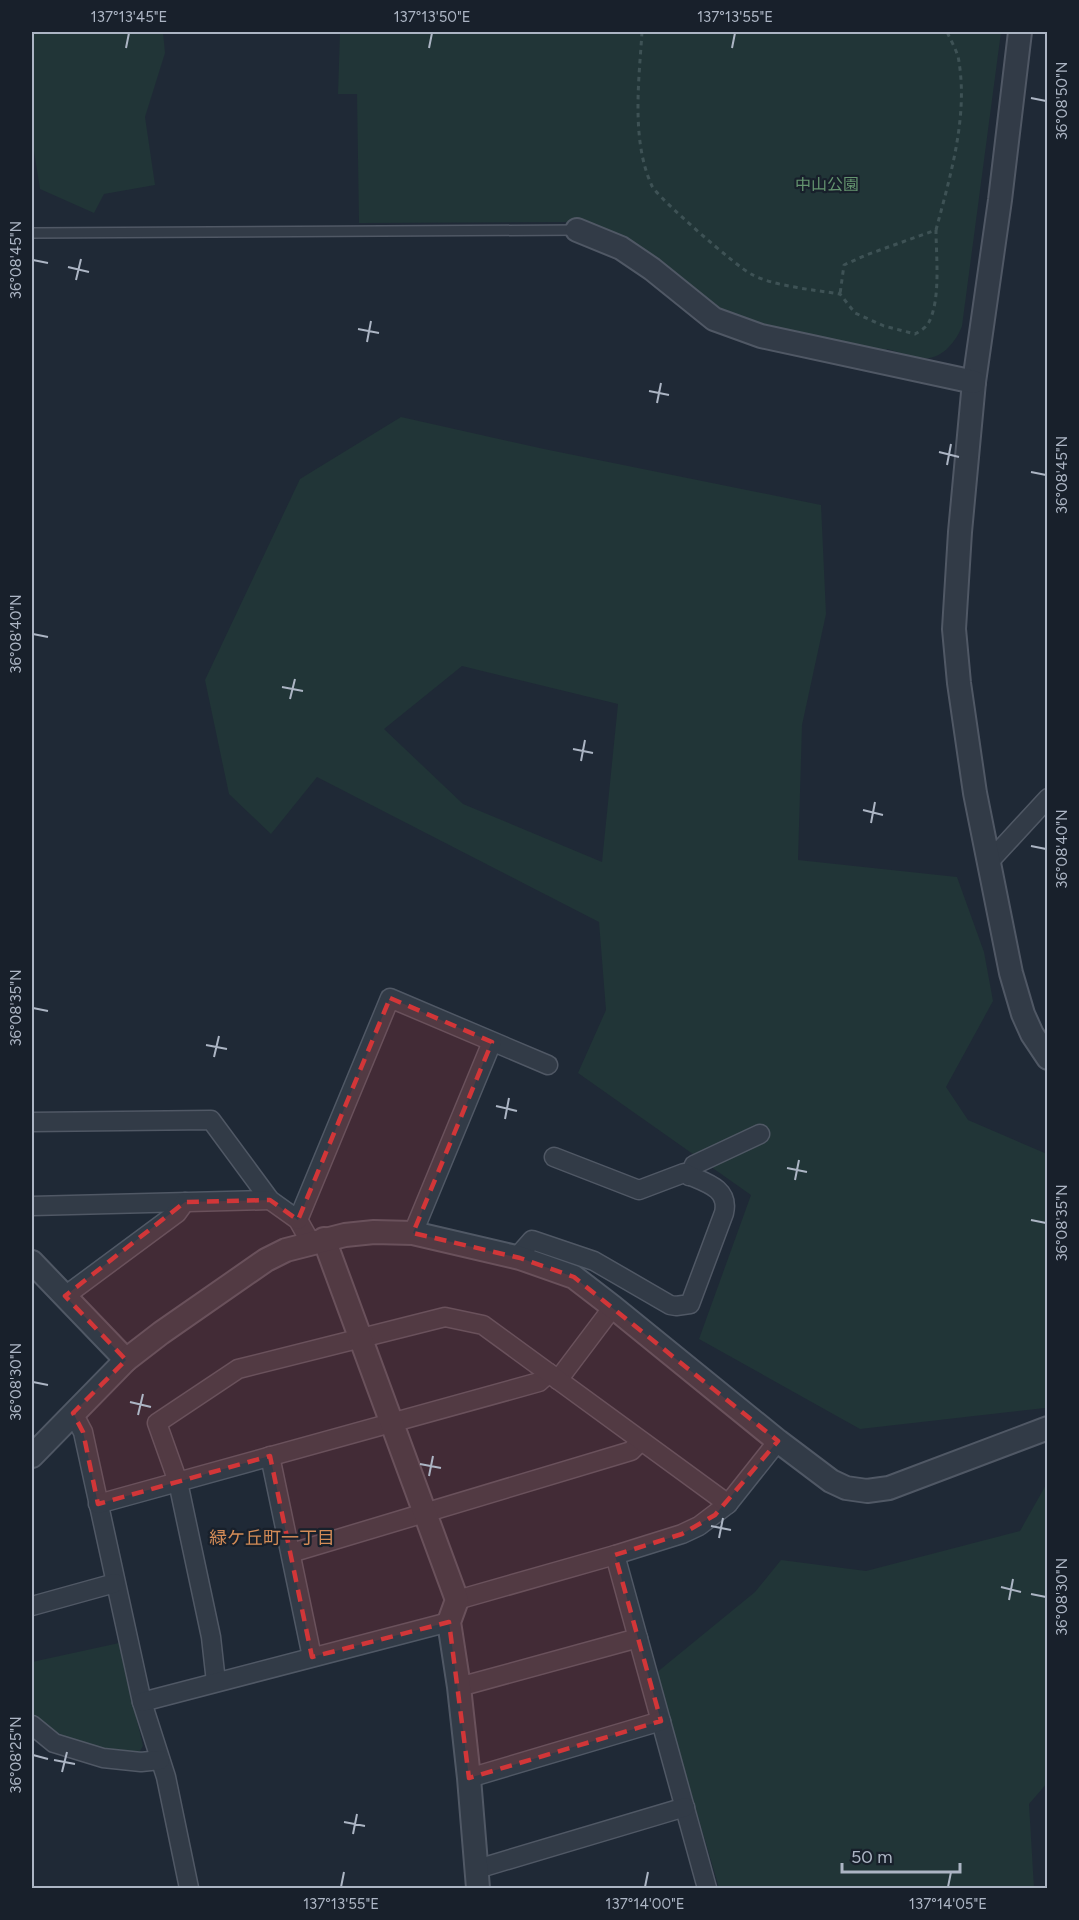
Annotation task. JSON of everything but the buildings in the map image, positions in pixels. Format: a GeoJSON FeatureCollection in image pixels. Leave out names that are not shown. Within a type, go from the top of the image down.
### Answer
{"type":"FeatureCollection","features":[{"type":"Feature","properties":{"kind":"street"},"geometry":{"type":"LineString","coordinates":[[1020,32],[974,382],[960,532],[954,629],[963,717],[975,793],[1011,973],[1023,1014],[1047,1059]]}},
{"type":"Feature","properties":{"kind":"street"},"geometry":{"type":"LineString","coordinates":[[577,230],[621,248],[652,269],[714,320],[761,336],[974,382]]}},
{"type":"Feature","properties":{"kind":"street"},"geometry":{"type":"LineString","coordinates":[[989,862],[1047,798]]}},
{"type":"Feature","properties":{"kind":"street"},"geometry":{"type":"LineString","coordinates":[[298,1220],[390,998],[548,1065]]}},
{"type":"Feature","properties":{"kind":"street"},"geometry":{"type":"LineString","coordinates":[[413,1233],[492,1042]]}},
{"type":"Feature","properties":{"kind":"street"},"geometry":{"type":"LineString","coordinates":[[32,1122],[212,1120],[270,1200],[298,1220],[317,1241],[360,1337],[457,1600],[448,1622],[459,1687],[477,1879],[685,1807]]}},
{"type":"Feature","properties":{"kind":"street"},"geometry":{"type":"LineString","coordinates":[[689,1176],[693,1165],[760,1134]]}},
{"type":"Feature","properties":{"kind":"street"},"geometry":{"type":"LineString","coordinates":[[517,1257],[532,1240],[594,1262],[670,1305],[690,1304],[726,1204],[725,1198],[715,1187],[684,1173],[639,1190],[554,1157]]}},
{"type":"Feature","properties":{"kind":"street"},"geometry":{"type":"LineString","coordinates":[[32,1206],[270,1200]]}},
{"type":"Feature","properties":{"kind":"street"},"geometry":{"type":"LineString","coordinates":[[65,1296],[177,1213],[185,1202]]}},
{"type":"Feature","properties":{"kind":"street"},"geometry":{"type":"LineString","coordinates":[[32,1456],[126,1360],[266,1260],[286,1250],[317,1241],[374,1232],[413,1233],[517,1257],[574,1277],[614,1306],[778,1441],[831,1481],[846,1488],[867,1491],[889,1488],[1047,1428]]}},
{"type":"Feature","properties":{"kind":"street"},"geometry":{"type":"LineString","coordinates":[[32,1262],[126,1360]]}},
{"type":"Feature","properties":{"kind":"street"},"geometry":{"type":"LineString","coordinates":[[98,1504],[539,1382],[553,1376],[614,1306]]}},
{"type":"Feature","properties":{"kind":"street"},"geometry":{"type":"LineString","coordinates":[[216,1682],[211,1637],[178,1482],[157,1423],[238,1369],[445,1317],[483,1325],[728,1504]]}},
{"type":"Feature","properties":{"kind":"street"},"geometry":{"type":"LineString","coordinates":[[73,1413],[83,1432],[141,1701],[166,1777],[189,1888]]}},
{"type":"Feature","properties":{"kind":"street"},"geometry":{"type":"LineString","coordinates":[[291,1553],[631,1450],[641,1441]]}},
{"type":"Feature","properties":{"kind":"street"},"geometry":{"type":"LineString","coordinates":[[457,1600],[615,1555],[699,1526],[728,1504],[778,1441]]}},
{"type":"Feature","properties":{"kind":"street"},"geometry":{"type":"LineString","coordinates":[[270,1456],[312,1657]]}},
{"type":"Feature","properties":{"kind":"street"},"geometry":{"type":"LineString","coordinates":[[615,1555],[707,1888]]}},
{"type":"Feature","properties":{"kind":"street"},"geometry":{"type":"LineString","coordinates":[[32,1606],[115,1583]]}},
{"type":"Feature","properties":{"kind":"street"},"geometry":{"type":"LineString","coordinates":[[141,1701],[448,1622]]}},
{"type":"Feature","properties":{"kind":"street"},"geometry":{"type":"LineString","coordinates":[[459,1687],[638,1638]]}},
{"type":"Feature","properties":{"kind":"street"},"geometry":{"type":"LineString","coordinates":[[469,1778],[661,1721]]}},
{"type":"Feature","properties":{"kind":"street"},"geometry":{"type":"LineString","coordinates":[[32,1725],[54,1743],[86,1754],[123,1761],[160,1760]]}},
{"type":"Feature","properties":{"kind":"lane"},"geometry":{"type":"LineString","coordinates":[[32,233],[577,230]]}},
{"type":"Feature","properties":{"kind":"path"},"geometry":{"type":"LineString","coordinates":[[642,32],[638,108],[642,157],[652,188],[674,210],[751,274],[789,286],[840,294],[855,313],[884,326],[915,334],[929,324],[933,311],[937,273],[936,230],[949,179],[961,102],[959,60],[947,32]]}},
{"type":"Feature","properties":{"kind":"path"},"geometry":{"type":"LineString","coordinates":[[840,294],[844,265],[936,230]]}},
{"type":"Feature","properties":{"kind":"highlighted area"},"geometry":{"type":"Polygon","coordinates":[[[390,998],[492,1042],[413,1233],[520,1258],[574,1277],[778,1441],[715,1515],[682,1534],[615,1555],[661,1721],[469,1778],[449,1622],[312,1657],[270,1456],[98,1504],[83,1432],[73,1413],[126,1360],[65,1296],[185,1202],[270,1200],[298,1220],[390,998]]]}},
{"type":"Feature","properties":{"kind":"green space"},"geometry":{"type":"Polygon","coordinates":[[[32,32],[163,32],[165,53],[145,117],[155,185],[104,194],[94,213],[40,189],[32,139],[32,32]]]}},
{"type":"Feature","properties":{"kind":"green space","name":"中山公園"},"geometry":{"type":"Polygon","coordinates":[[[340,32],[1001,32],[960,331],[953,343],[943,352],[931,358],[924,358],[887,349],[885,353],[763,326],[724,312],[648,253],[621,236],[601,228],[572,222],[359,223],[357,94],[338,94],[340,32]]]}},
{"type":"Feature","properties":{"kind":"green space"},"geometry":{"type":"Polygon","coordinates":[[[401,417],[544,449],[821,505],[826,614],[802,725],[798,860],[957,877],[984,952],[993,1001],[946,1087],[968,1120],[1047,1154],[1047,1405],[1045,1408],[860,1429],[699,1339],[751,1195],[578,1073],[606,1010],[599,922],[317,777],[271,834],[229,794],[205,680],[300,479],[401,417]],[[462,666],[384,729],[463,804],[602,862],[618,704],[462,666]]]}},
{"type":"Feature","properties":{"kind":"green space"},"geometry":{"type":"Polygon","coordinates":[[[1047,1483],[1048,1782],[1029,1804],[1034,1888],[719,1888],[656,1673],[755,1592],[781,1560],[866,1571],[1020,1531],[1047,1483]]]}},
{"type":"Feature","properties":{"kind":"green space"},"geometry":{"type":"Polygon","coordinates":[[[119,1643],[143,1746],[137,1756],[84,1744],[35,1721],[32,1707],[32,1662],[119,1643]]]}},
{"type":"Feature","properties":{"kind":"district","name":"緑ケ丘町一丁目"},"geometry":{"type":"Point","coordinates":[272,1538]}}]}
